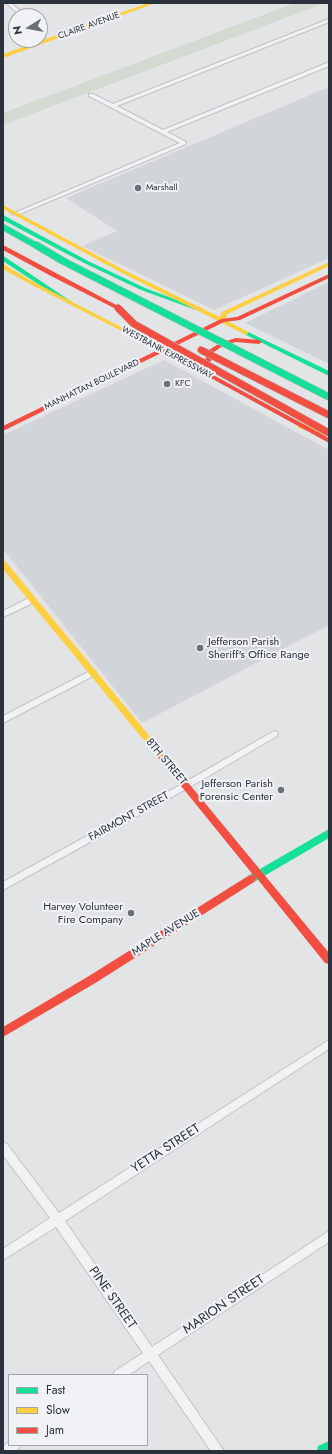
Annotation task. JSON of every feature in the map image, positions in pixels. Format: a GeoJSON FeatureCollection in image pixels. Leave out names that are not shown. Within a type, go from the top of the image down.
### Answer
{"type":"FeatureCollection","features":[{"type":"Feature","properties":{"kind":"main road","name":"CLAIRE AVENUE"},"geometry":{"type":"LineString","coordinates":[[3,56],[153,3]]}},
{"type":"Feature","properties":{"kind":"main road"},"geometry":{"type":"LineString","coordinates":[[3,207],[126,273],[329,374]]}},
{"type":"Feature","properties":{"kind":"main road"},"geometry":{"type":"LineString","coordinates":[[3,217],[79,258],[143,289],[198,309]]}},
{"type":"Feature","properties":{"kind":"main road"},"geometry":{"type":"LineString","coordinates":[[3,227],[63,261],[329,397]]}},
{"type":"Feature","properties":{"kind":"main road","name":"WESTBANK EXPRESSWAY"},"geometry":{"type":"LineString","coordinates":[[3,247],[53,275],[329,415]]}},
{"type":"Feature","properties":{"kind":"main road","name":"WESTBANK EXPRESSWAY"},"geometry":{"type":"LineString","coordinates":[[5,262],[69,302],[208,374],[329,442]]}},
{"type":"Feature","properties":{"kind":"main road","name":"MANHATTAN BOULEVARD"},"geometry":{"type":"LineString","coordinates":[[223,320],[224,313],[329,264]]}},
{"type":"Feature","properties":{"kind":"main road","name":"MANHATTAN BOULEVARD"},"geometry":{"type":"LineString","coordinates":[[3,429],[223,320],[238,319],[329,276]]}},
{"type":"Feature","properties":{"kind":"main road"},"geometry":{"type":"LineString","coordinates":[[283,298],[282,294],[296,286],[298,279]]}},
{"type":"Feature","properties":{"kind":"main road"},"geometry":{"type":"LineString","coordinates":[[118,308],[134,324],[329,434]]}},
{"type":"Feature","properties":{"kind":"main road"},"geometry":{"type":"LineString","coordinates":[[208,374],[209,357],[211,351],[218,346],[228,342],[240,340],[266,343]]}},
{"type":"Feature","properties":{"kind":"main road"},"geometry":{"type":"LineString","coordinates":[[301,426],[329,434]]}},
{"type":"Feature","properties":{"kind":"main road","name":"8TH STREET"},"geometry":{"type":"LineString","coordinates":[[3,564],[329,960]]}},
{"type":"Feature","properties":{"kind":"main road","name":"MAPLE AVENUE"},"geometry":{"type":"LineString","coordinates":[[3,1032],[93,979],[258,875],[329,833]]}},
{"type":"Feature","properties":{"kind":"main road"},"geometry":{"type":"LineString","coordinates":[[323,1451],[329,1447]]}},
{"type":"Feature","properties":{"kind":"street"},"geometry":{"type":"LineString","coordinates":[[113,106],[329,20]]}},
{"type":"Feature","properties":{"kind":"street"},"geometry":{"type":"LineString","coordinates":[[163,132],[329,64]]}},
{"type":"Feature","properties":{"kind":"street"},"geometry":{"type":"LineString","coordinates":[[15,214],[184,143],[91,95]]}},
{"type":"Feature","properties":{"kind":"street"},"geometry":{"type":"LineString","coordinates":[[3,614],[32,600]]}},
{"type":"Feature","properties":{"kind":"street"},"geometry":{"type":"LineString","coordinates":[[3,720],[92,673]]}},
{"type":"Feature","properties":{"kind":"street","name":"FAIRMONT STREET"},"geometry":{"type":"LineString","coordinates":[[3,886],[185,786],[274,734]]}},
{"type":"Feature","properties":{"kind":"street","name":"YETTA STREET"},"geometry":{"type":"LineString","coordinates":[[3,1255],[329,1044]]}},
{"type":"Feature","properties":{"kind":"street","name":"PINE STREET"},"geometry":{"type":"LineString","coordinates":[[3,1147],[57,1219],[218,1451]]}},
{"type":"Feature","properties":{"kind":"street","name":"MARION STREET"},"geometry":{"type":"LineString","coordinates":[[121,1374],[329,1236]]}},
{"type":"Feature","properties":{"kind":"shaded area"},"geometry":{"type":"Polygon","coordinates":[[[295,3],[325,3],[3,125],[3,113],[295,3]]]}},
{"type":"Feature","properties":{"kind":"shaded area"},"geometry":{"type":"Polygon","coordinates":[[[329,87],[329,258],[214,310],[82,246],[117,231],[66,198],[329,87]]]}},
{"type":"Feature","properties":{"kind":"shaded area"},"geometry":{"type":"Polygon","coordinates":[[[329,282],[329,364],[245,323],[329,282]]]}},
{"type":"Feature","properties":{"kind":"shaded area"},"geometry":{"type":"Polygon","coordinates":[[[164,360],[329,450],[329,625],[142,723],[3,549],[3,435],[164,360]]]}},
{"type":"Feature","properties":{"kind":"traffic: fast"},"geometry":{"type":"LineString","coordinates":[[3,217],[86,262],[143,289],[198,309]]}},
{"type":"Feature","properties":{"kind":"traffic: fast"},"geometry":{"type":"LineString","coordinates":[[3,227],[63,261],[329,397]]}},
{"type":"Feature","properties":{"kind":"traffic: fast"},"geometry":{"type":"LineString","coordinates":[[3,258],[69,302]]}},
{"type":"Feature","properties":{"kind":"traffic: fast"},"geometry":{"type":"LineString","coordinates":[[246,333],[329,374]]}},
{"type":"Feature","properties":{"kind":"traffic: fast"},"geometry":{"type":"LineString","coordinates":[[251,879],[329,833]]}},
{"type":"Feature","properties":{"kind":"traffic: fast"},"geometry":{"type":"LineString","coordinates":[[323,1451],[329,1447]]}},
{"type":"Feature","properties":{"kind":"traffic: slow"},"geometry":{"type":"LineString","coordinates":[[3,56],[153,3]]}},
{"type":"Feature","properties":{"kind":"traffic: slow"},"geometry":{"type":"LineString","coordinates":[[3,207],[126,273],[246,333]]}},
{"type":"Feature","properties":{"kind":"traffic: slow"},"geometry":{"type":"LineString","coordinates":[[223,320],[224,313],[329,264]]}},
{"type":"Feature","properties":{"kind":"traffic: slow"},"geometry":{"type":"LineString","coordinates":[[3,266],[28,281],[182,360]]}},
{"type":"Feature","properties":{"kind":"traffic: slow"},"geometry":{"type":"LineString","coordinates":[[301,426],[327,434]]}},
{"type":"Feature","properties":{"kind":"traffic: slow"},"geometry":{"type":"LineString","coordinates":[[3,564],[163,758]]}},
{"type":"Feature","properties":{"kind":"traffic: jam"},"geometry":{"type":"LineString","coordinates":[[3,247],[53,275],[118,308]]}},
{"type":"Feature","properties":{"kind":"traffic: jam"},"geometry":{"type":"LineString","coordinates":[[3,429],[223,320],[238,319],[329,276]]}},
{"type":"Feature","properties":{"kind":"traffic: jam"},"geometry":{"type":"LineString","coordinates":[[118,308],[134,324],[329,433]]}},
{"type":"Feature","properties":{"kind":"traffic: jam"},"geometry":{"type":"LineString","coordinates":[[208,362],[211,351],[222,344],[236,340],[259,342]]}},
{"type":"Feature","properties":{"kind":"traffic: jam"},"geometry":{"type":"LineString","coordinates":[[201,350],[329,415]]}},
{"type":"Feature","properties":{"kind":"traffic: jam"},"geometry":{"type":"LineString","coordinates":[[182,360],[329,441]]}},
{"type":"Feature","properties":{"kind":"traffic: jam"},"geometry":{"type":"LineString","coordinates":[[163,758],[329,960]]}},
{"type":"Feature","properties":{"kind":"traffic: jam"},"geometry":{"type":"LineString","coordinates":[[3,1032],[93,979],[251,879]]}},
{"type":"Feature","properties":{"kind":"place","name":"Marshall"},"geometry":{"type":"Point","coordinates":[138,188]}},
{"type":"Feature","properties":{"kind":"place","name":"KFC"},"geometry":{"type":"Point","coordinates":[167,384]}},
{"type":"Feature","properties":{"kind":"place","name":"Jefferson Parish Sheriff's Office Range"},"geometry":{"type":"Point","coordinates":[200,648]}},
{"type":"Feature","properties":{"kind":"place","name":"Jefferson Parish Forensic Center"},"geometry":{"type":"Point","coordinates":[281,790]}},
{"type":"Feature","properties":{"kind":"place","name":"Harvey Volunteer Fire Company"},"geometry":{"type":"Point","coordinates":[131,913]}}]}
